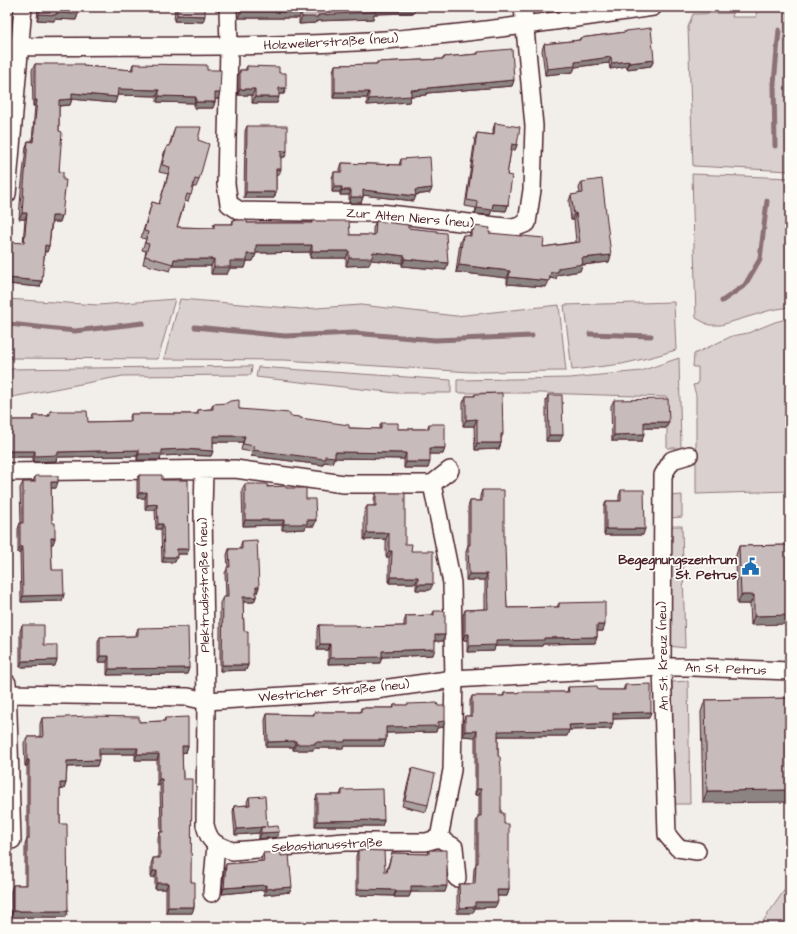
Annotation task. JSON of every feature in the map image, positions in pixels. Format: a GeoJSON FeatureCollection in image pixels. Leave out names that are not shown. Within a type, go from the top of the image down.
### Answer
{"type":"FeatureCollection","features":[{"type":"Feature","properties":{"kind":"street"},"geometry":{"type":"LineString","coordinates":[[7,194],[14,47],[23,7]]}},
{"type":"Feature","properties":{"kind":"street"},"geometry":{"type":"LineString","coordinates":[[228,7],[229,47]]}},
{"type":"Feature","properties":{"kind":"street"},"geometry":{"type":"LineString","coordinates":[[523,7],[525,25]]}},
{"type":"Feature","properties":{"kind":"street","name":"Holzweilerstraße (neu)"},"geometry":{"type":"LineString","coordinates":[[14,47],[229,47],[385,40],[525,25],[653,7]]}},
{"type":"Feature","properties":{"kind":"street","name":"Zur Alten Niers (neu)"},"geometry":{"type":"LineString","coordinates":[[229,47],[226,184],[229,204],[240,212],[380,213],[514,228],[527,223],[532,190],[534,126],[525,25]]}},
{"type":"Feature","properties":{"kind":"street","name":"An St. Kreuz (neu)"},"geometry":{"type":"LineString","coordinates":[[689,455],[672,460],[663,475],[662,667],[667,835],[678,848],[697,851]]}},
{"type":"Feature","properties":{"kind":"street"},"geometry":{"type":"LineString","coordinates":[[7,472],[235,469],[344,484],[432,484],[450,470]]}},
{"type":"Feature","properties":{"kind":"street","name":"Plektrudisstraße (neu)"},"geometry":{"type":"LineString","coordinates":[[204,470],[203,512],[206,701]]}},
{"type":"Feature","properties":{"kind":"street"},"geometry":{"type":"LineString","coordinates":[[432,484],[452,583],[454,679],[452,770],[439,838],[454,847],[457,878]]}},
{"type":"Feature","properties":{"kind":"street","name":"An St. Petrus"},"geometry":{"type":"LineString","coordinates":[[662,667],[790,671]]}},
{"type":"Feature","properties":{"kind":"street","name":"Westricher Straße (neu)"},"geometry":{"type":"LineString","coordinates":[[7,694],[188,697],[206,701],[375,690],[454,679],[662,667]]}},
{"type":"Feature","properties":{"kind":"street"},"geometry":{"type":"LineString","coordinates":[[7,682],[12,840],[7,840]]}},
{"type":"Feature","properties":{"kind":"street"},"geometry":{"type":"LineString","coordinates":[[206,701],[205,824],[208,837],[216,844],[212,893]]}},
{"type":"Feature","properties":{"kind":"street","name":"Sebastianusstraße"},"geometry":{"type":"LineString","coordinates":[[216,844],[232,851],[344,842],[426,842],[439,838]]}},
{"type":"Feature","properties":{"kind":"shaded area"},"geometry":{"type":"Polygon","coordinates":[[[7,7],[16,7],[14,29],[7,28],[7,7]]]}},
{"type":"Feature","properties":{"kind":"shaded area"},"geometry":{"type":"Polygon","coordinates":[[[757,7],[790,7],[790,171],[693,166],[688,27],[693,14],[733,13],[732,17],[756,17],[757,7]]]}},
{"type":"Feature","properties":{"kind":"shaded area"},"geometry":{"type":"Polygon","coordinates":[[[692,174],[790,178],[790,307],[771,310],[721,325],[709,325],[696,318],[692,174]]]}},
{"type":"Feature","properties":{"kind":"shaded area"},"geometry":{"type":"Polygon","coordinates":[[[7,299],[98,305],[175,299],[158,359],[7,358],[7,299]]]}},
{"type":"Feature","properties":{"kind":"shaded area"},"geometry":{"type":"Polygon","coordinates":[[[180,299],[301,309],[361,305],[456,316],[559,305],[566,371],[471,372],[284,360],[164,359],[180,299]]]}},
{"type":"Feature","properties":{"kind":"shaded area"},"geometry":{"type":"Polygon","coordinates":[[[674,302],[676,350],[622,364],[572,370],[564,305],[674,302]]]}},
{"type":"Feature","properties":{"kind":"shaded area"},"geometry":{"type":"Polygon","coordinates":[[[790,318],[790,491],[696,494],[696,395],[693,385],[698,384],[698,367],[693,367],[694,354],[732,336],[748,333],[775,322],[790,318]]]}},
{"type":"Feature","properties":{"kind":"shaded area"},"geometry":{"type":"Polygon","coordinates":[[[679,358],[681,448],[667,448],[667,397],[540,393],[457,393],[457,380],[570,378],[641,371],[679,358]]]}},
{"type":"Feature","properties":{"kind":"shaded area"},"geometry":{"type":"Polygon","coordinates":[[[252,366],[251,375],[123,376],[7,398],[7,369],[252,366]]]}},
{"type":"Feature","properties":{"kind":"shaded area"},"geometry":{"type":"Polygon","coordinates":[[[258,367],[451,380],[451,393],[396,393],[256,377],[258,367]]]}},
{"type":"Feature","properties":{"kind":"shaded area"},"geometry":{"type":"Polygon","coordinates":[[[682,495],[682,517],[669,518],[669,496],[682,495]]]}},
{"type":"Feature","properties":{"kind":"shaded area"},"geometry":{"type":"Polygon","coordinates":[[[673,526],[682,526],[685,648],[669,646],[669,529],[673,526]]]}},
{"type":"Feature","properties":{"kind":"shaded area"},"geometry":{"type":"Polygon","coordinates":[[[688,681],[690,804],[674,804],[672,682],[688,681]]]}},
{"type":"Feature","properties":{"kind":"shaded area"},"geometry":{"type":"Polygon","coordinates":[[[790,882],[790,927],[759,927],[790,882]]]}},
{"type":"Feature","properties":{"kind":"building"},"geometry":{"type":"Polygon","coordinates":[[[40,7],[79,7],[78,14],[56,13],[56,15],[39,14],[40,7]]]}},
{"type":"Feature","properties":{"kind":"building"},"geometry":{"type":"Polygon","coordinates":[[[177,7],[205,7],[205,16],[177,15],[177,7]]]}},
{"type":"Feature","properties":{"kind":"building"},"geometry":{"type":"Polygon","coordinates":[[[240,7],[401,7],[375,8],[375,12],[302,17],[301,12],[241,11],[240,7]]]}},
{"type":"Feature","properties":{"kind":"building"},"geometry":{"type":"Polygon","coordinates":[[[651,28],[654,60],[629,63],[629,61],[612,63],[611,57],[575,62],[575,66],[547,69],[544,44],[580,40],[580,38],[651,28]]]}},
{"type":"Feature","properties":{"kind":"building"},"geometry":{"type":"Polygon","coordinates":[[[512,49],[514,80],[411,90],[411,96],[369,99],[369,92],[335,92],[335,65],[377,64],[377,62],[444,59],[444,57],[478,54],[478,52],[512,49]]]}},
{"type":"Feature","properties":{"kind":"building"},"geometry":{"type":"Polygon","coordinates":[[[35,64],[84,64],[83,66],[133,70],[133,64],[207,65],[207,70],[221,70],[220,93],[215,93],[215,102],[196,102],[196,97],[159,96],[159,90],[118,89],[117,97],[72,93],[72,99],[59,100],[59,131],[62,132],[59,171],[63,172],[63,180],[66,180],[62,216],[52,216],[49,246],[45,245],[42,281],[7,278],[10,242],[24,243],[27,213],[22,213],[28,141],[33,142],[37,100],[35,100],[35,64]]]}},
{"type":"Feature","properties":{"kind":"building"},"geometry":{"type":"Polygon","coordinates":[[[247,66],[279,67],[279,73],[286,73],[286,88],[279,88],[279,97],[255,97],[255,89],[240,89],[240,70],[247,70],[247,66]]]}},
{"type":"Feature","properties":{"kind":"building"},"geometry":{"type":"Polygon","coordinates":[[[495,123],[520,127],[517,145],[512,144],[507,175],[512,176],[508,205],[493,204],[492,210],[477,208],[478,202],[467,200],[477,133],[494,135],[495,123]]]}},
{"type":"Feature","properties":{"kind":"building"},"geometry":{"type":"Polygon","coordinates":[[[247,126],[287,126],[287,151],[281,151],[281,169],[276,169],[276,192],[246,192],[247,126]]]}},
{"type":"Feature","properties":{"kind":"building"},"geometry":{"type":"Polygon","coordinates":[[[175,127],[201,127],[198,140],[209,144],[199,180],[195,179],[191,195],[187,194],[177,227],[214,228],[214,224],[233,224],[233,220],[247,220],[247,223],[312,223],[312,221],[349,221],[350,235],[375,235],[376,221],[408,225],[408,228],[446,233],[448,263],[405,259],[405,256],[373,252],[372,258],[349,258],[349,251],[312,251],[312,245],[256,245],[256,254],[247,254],[247,261],[230,261],[230,267],[214,267],[214,259],[174,259],[173,264],[145,256],[149,244],[145,243],[148,232],[144,231],[152,202],[159,204],[166,183],[170,167],[162,165],[167,146],[170,146],[175,127]]]}},
{"type":"Feature","properties":{"kind":"building"},"geometry":{"type":"Polygon","coordinates":[[[430,157],[432,188],[415,190],[416,196],[363,190],[363,197],[351,197],[351,190],[342,190],[342,187],[334,187],[334,172],[342,172],[342,163],[401,165],[401,159],[430,157]]]}},
{"type":"Feature","properties":{"kind":"building"},"geometry":{"type":"Polygon","coordinates":[[[602,179],[611,255],[582,258],[583,264],[558,268],[558,272],[551,272],[549,281],[509,277],[510,271],[459,265],[463,235],[471,236],[471,231],[473,231],[474,226],[490,228],[489,233],[544,238],[543,247],[580,242],[576,213],[574,214],[571,195],[583,193],[582,182],[602,179]]]}},
{"type":"Feature","properties":{"kind":"building"},"geometry":{"type":"Polygon","coordinates":[[[502,393],[503,434],[501,434],[501,443],[477,443],[477,419],[466,420],[466,396],[475,396],[475,394],[502,393]]]}},
{"type":"Feature","properties":{"kind":"building"},"geometry":{"type":"Polygon","coordinates":[[[548,395],[562,395],[563,435],[549,435],[548,395]]]}},
{"type":"Feature","properties":{"kind":"building"},"geometry":{"type":"Polygon","coordinates":[[[668,399],[669,422],[644,422],[644,434],[614,435],[614,400],[668,399]]]}},
{"type":"Feature","properties":{"kind":"building"},"geometry":{"type":"Polygon","coordinates":[[[239,400],[239,409],[290,413],[290,416],[349,425],[349,428],[381,429],[381,423],[398,423],[398,429],[429,429],[429,424],[445,424],[445,448],[430,448],[430,462],[406,462],[406,453],[335,452],[335,457],[325,456],[325,459],[253,450],[254,446],[243,444],[245,436],[213,436],[213,451],[184,449],[162,450],[162,454],[139,454],[139,450],[58,452],[58,455],[35,456],[35,451],[7,451],[7,420],[34,420],[34,416],[50,416],[50,411],[87,411],[88,422],[131,421],[131,414],[198,414],[198,410],[213,409],[213,404],[239,400]]]}},
{"type":"Feature","properties":{"kind":"building"},"geometry":{"type":"Polygon","coordinates":[[[139,475],[162,475],[162,480],[188,480],[189,549],[177,549],[177,557],[164,557],[163,524],[158,524],[157,504],[147,505],[147,492],[139,493],[139,475]]]}},
{"type":"Feature","properties":{"kind":"building"},"geometry":{"type":"Polygon","coordinates":[[[35,476],[58,476],[58,482],[51,482],[52,523],[55,523],[55,538],[51,538],[52,570],[63,570],[64,595],[23,596],[20,523],[23,523],[23,482],[35,482],[35,476]]]}},
{"type":"Feature","properties":{"kind":"building"},"geometry":{"type":"Polygon","coordinates":[[[245,484],[267,484],[267,487],[286,486],[286,488],[306,488],[306,499],[315,499],[316,520],[307,520],[307,524],[284,524],[284,520],[245,520],[245,484]]]}},
{"type":"Feature","properties":{"kind":"building"},"geometry":{"type":"Polygon","coordinates":[[[482,490],[504,490],[504,545],[507,608],[559,607],[559,603],[605,602],[605,625],[597,625],[597,637],[496,641],[496,645],[469,646],[469,634],[465,634],[465,610],[488,609],[487,574],[469,574],[468,545],[470,545],[470,501],[482,501],[482,490]]]}},
{"type":"Feature","properties":{"kind":"building"},"geometry":{"type":"Polygon","coordinates":[[[621,490],[644,490],[645,529],[606,529],[606,501],[621,501],[621,490]]]}},
{"type":"Feature","properties":{"kind":"building"},"geometry":{"type":"Polygon","coordinates":[[[376,493],[405,493],[405,544],[412,544],[411,551],[433,551],[433,584],[418,584],[418,577],[391,577],[392,551],[389,551],[389,533],[367,533],[367,506],[376,506],[376,493]]]}},
{"type":"Feature","properties":{"kind":"building"},"geometry":{"type":"Polygon","coordinates":[[[257,540],[259,587],[256,587],[256,597],[243,597],[244,631],[248,631],[248,665],[222,665],[223,597],[228,597],[227,567],[230,567],[229,549],[242,549],[242,541],[257,540]]]}},
{"type":"Feature","properties":{"kind":"building"},"geometry":{"type":"Polygon","coordinates":[[[790,545],[790,615],[754,616],[754,595],[741,595],[739,546],[790,545]]]}},
{"type":"Feature","properties":{"kind":"building"},"geometry":{"type":"Polygon","coordinates":[[[434,611],[445,611],[445,635],[435,635],[435,649],[382,651],[382,657],[330,658],[330,644],[320,644],[319,625],[356,625],[356,627],[406,626],[406,616],[434,615],[434,611]]]}},
{"type":"Feature","properties":{"kind":"building"},"geometry":{"type":"Polygon","coordinates":[[[22,625],[44,625],[44,645],[57,645],[57,660],[22,661],[22,625]]]}},
{"type":"Feature","properties":{"kind":"building"},"geometry":{"type":"Polygon","coordinates":[[[188,627],[189,668],[109,669],[109,656],[100,656],[100,637],[138,636],[138,628],[188,627]]]}},
{"type":"Feature","properties":{"kind":"building"},"geometry":{"type":"Polygon","coordinates":[[[651,684],[651,712],[613,713],[613,723],[569,725],[570,730],[498,731],[498,756],[500,757],[501,768],[501,813],[504,813],[504,824],[509,824],[509,890],[497,890],[498,902],[475,902],[475,907],[460,908],[459,884],[475,884],[476,863],[478,863],[478,816],[481,816],[481,789],[477,789],[477,731],[465,731],[465,716],[472,716],[472,696],[504,696],[504,693],[518,692],[569,692],[568,687],[597,686],[598,690],[625,690],[625,685],[651,684]]]}},
{"type":"Feature","properties":{"kind":"building"},"geometry":{"type":"Polygon","coordinates":[[[790,698],[790,790],[707,791],[705,700],[790,698]]]}},
{"type":"Feature","properties":{"kind":"building"},"geometry":{"type":"Polygon","coordinates":[[[437,703],[438,706],[445,706],[445,721],[438,722],[438,726],[386,727],[386,740],[345,740],[345,742],[315,742],[315,744],[296,744],[296,741],[268,742],[267,714],[314,715],[314,712],[361,712],[361,708],[394,708],[394,705],[437,703]]]}},
{"type":"Feature","properties":{"kind":"building"},"geometry":{"type":"Polygon","coordinates":[[[90,716],[139,717],[139,722],[165,721],[165,718],[188,717],[188,746],[182,746],[183,779],[192,779],[191,882],[195,882],[194,907],[168,907],[168,883],[157,883],[157,871],[153,871],[153,858],[160,858],[160,832],[163,832],[162,779],[159,779],[159,754],[137,754],[138,748],[99,748],[99,760],[67,761],[66,783],[60,783],[60,824],[67,824],[68,911],[13,911],[13,885],[27,885],[27,839],[29,839],[29,760],[27,760],[27,737],[43,737],[42,718],[90,716]]]}},
{"type":"Feature","properties":{"kind":"building"},"geometry":{"type":"Polygon","coordinates":[[[412,768],[435,774],[428,805],[405,800],[412,768]]]}},
{"type":"Feature","properties":{"kind":"building"},"geometry":{"type":"Polygon","coordinates":[[[383,789],[384,820],[317,821],[317,795],[342,795],[342,790],[383,789]]]}},
{"type":"Feature","properties":{"kind":"building"},"geometry":{"type":"Polygon","coordinates":[[[265,796],[267,827],[278,826],[279,832],[261,833],[261,827],[237,829],[234,806],[250,805],[249,797],[265,796]]]}},
{"type":"Feature","properties":{"kind":"building"},"geometry":{"type":"Polygon","coordinates":[[[358,850],[384,851],[385,872],[387,872],[392,853],[429,854],[429,850],[447,850],[447,886],[411,886],[411,892],[358,889],[358,850]]]}},
{"type":"Feature","properties":{"kind":"building"},"geometry":{"type":"Polygon","coordinates":[[[281,852],[281,856],[289,855],[292,887],[266,889],[266,885],[224,888],[226,864],[264,861],[263,853],[281,852]]]}},
{"type":"Feature","properties":{"kind":"waterway"},"geometry":{"type":"LineString","coordinates":[[775,146],[774,83],[779,30]]}},
{"type":"Feature","properties":{"kind":"waterway"},"geometry":{"type":"LineString","coordinates":[[722,301],[745,285],[760,259],[767,201]]}},
{"type":"Feature","properties":{"kind":"waterway"},"geometry":{"type":"LineString","coordinates":[[9,324],[75,331],[143,323]]}},
{"type":"Feature","properties":{"kind":"waterway"},"geometry":{"type":"LineString","coordinates":[[195,327],[285,336],[354,333],[435,340],[532,336]]}},
{"type":"Feature","properties":{"kind":"waterway"},"geometry":{"type":"LineString","coordinates":[[590,334],[651,336]]}},
{"type":"Feature","properties":{"kind":"place","name":"Begegnungszentrum St. Petrus"},"geometry":{"type":"Point","coordinates":[750,567]}}]}
